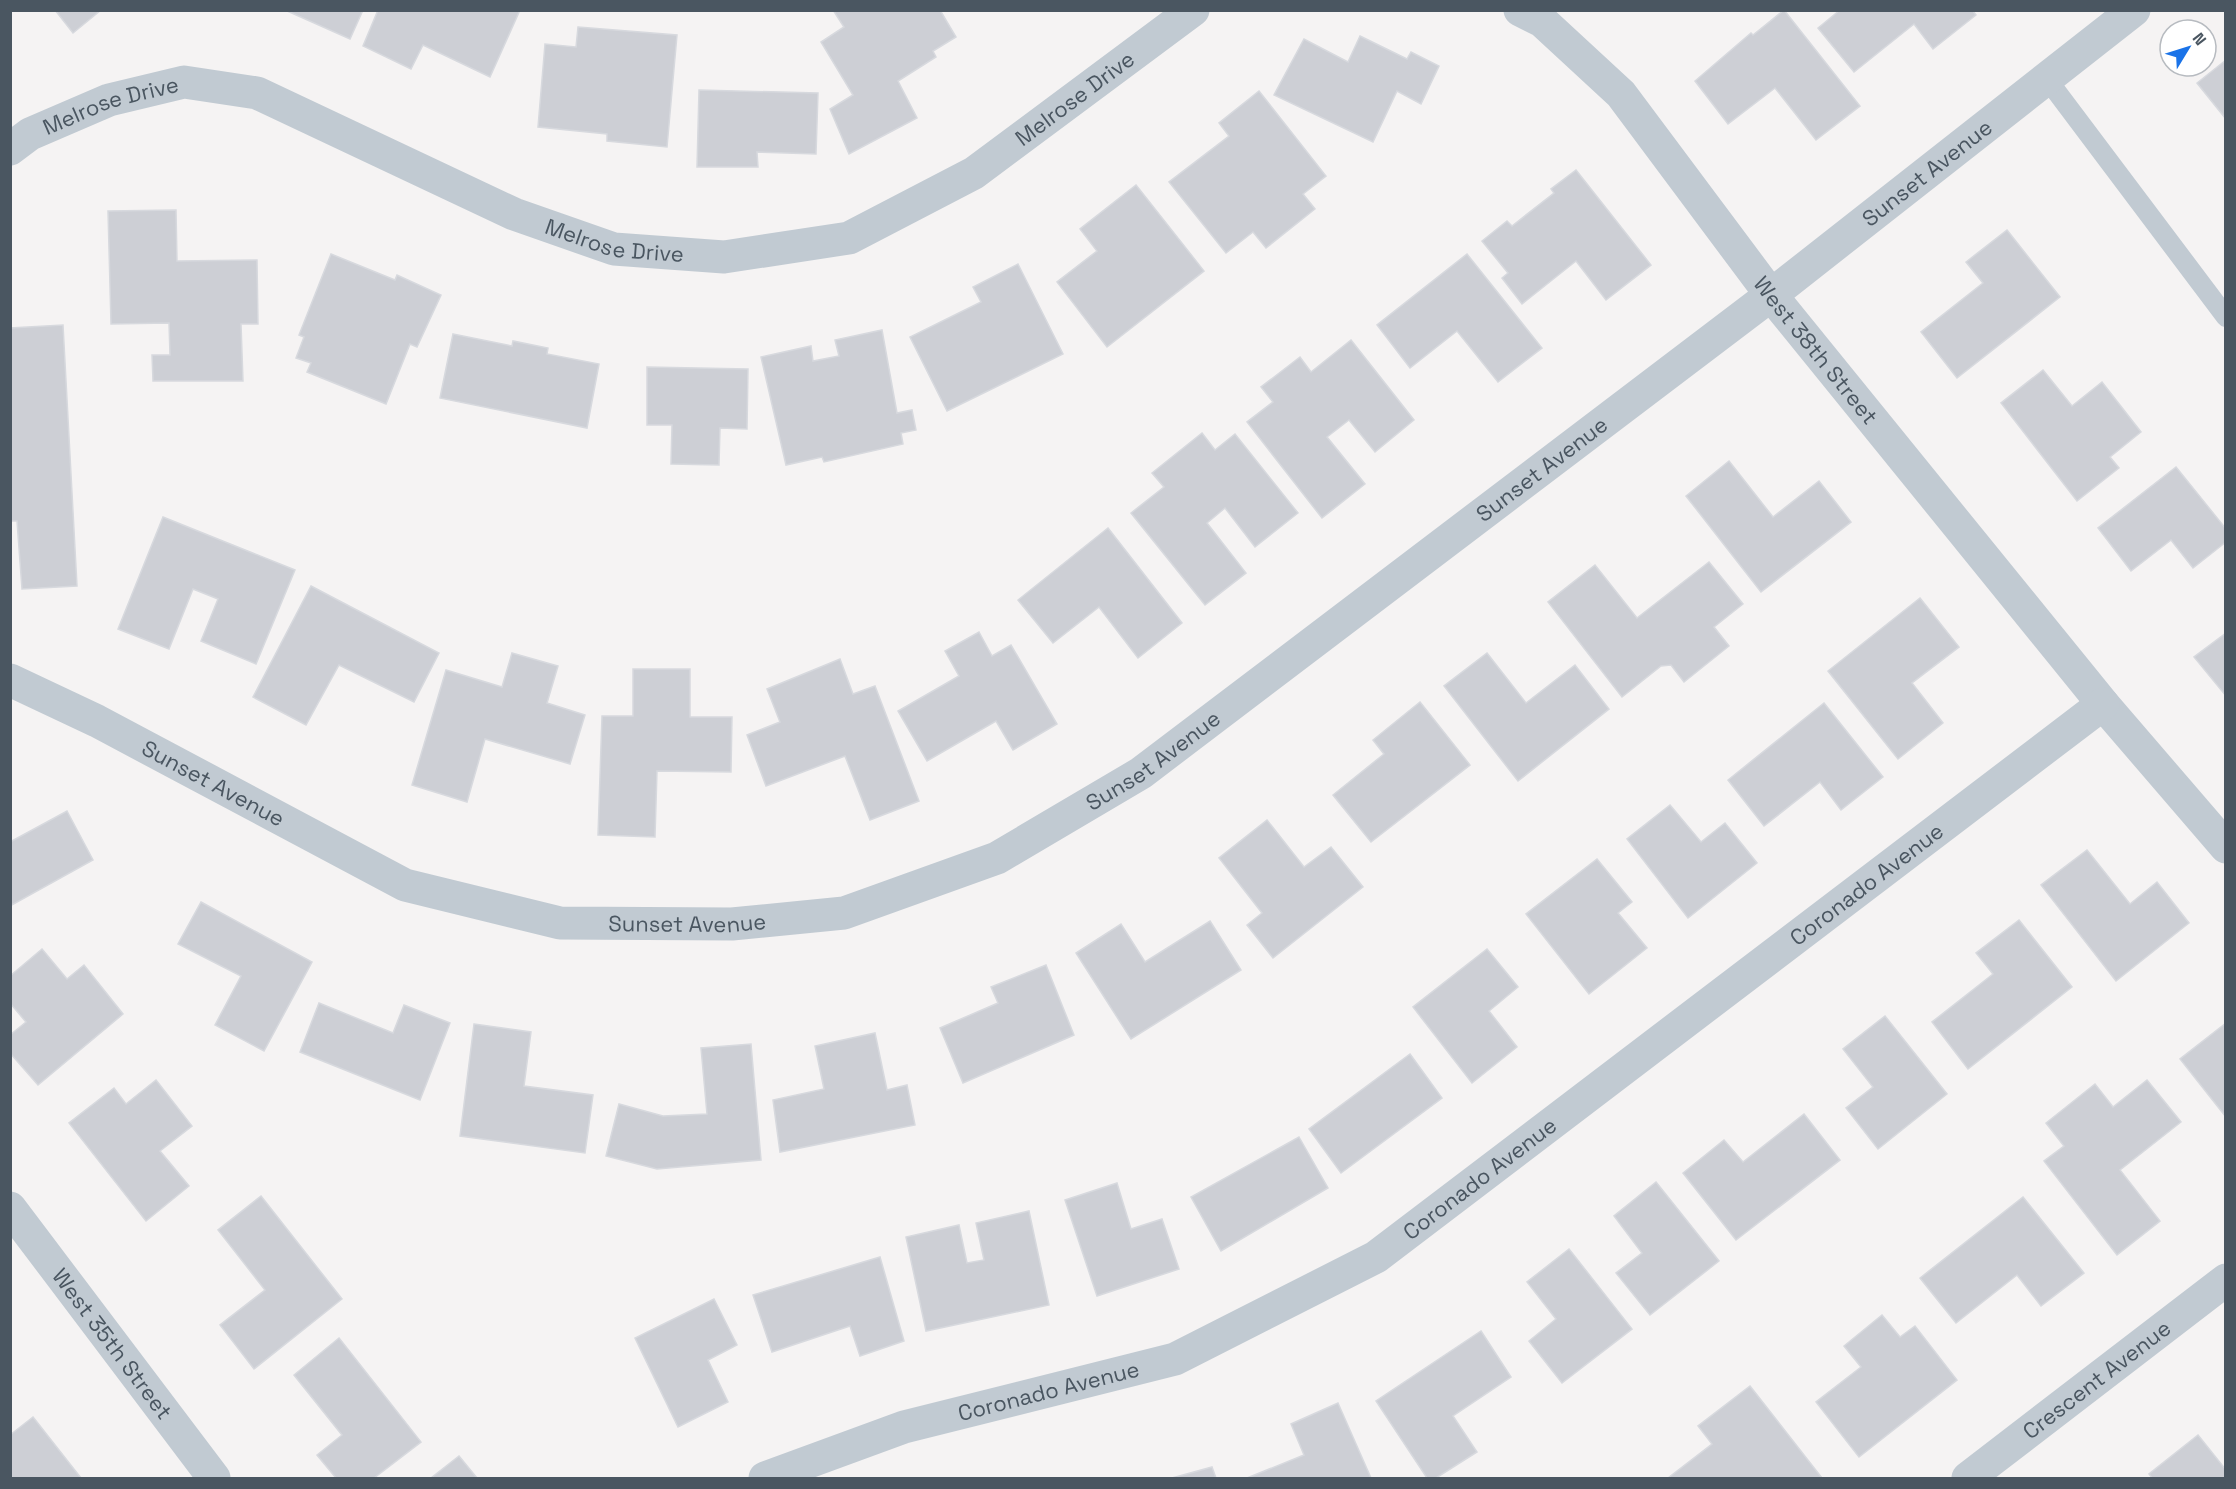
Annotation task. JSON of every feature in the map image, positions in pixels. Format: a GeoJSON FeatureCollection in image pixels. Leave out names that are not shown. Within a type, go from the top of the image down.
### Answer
{"type":"FeatureCollection","features":[{"type":"Feature","properties":{"kind":"street","name":"Melrose Drive"},"geometry":{"type":"LineString","coordinates":[[10,149],[30,134],[109,100],[184,82],[257,93],[514,214],[603,246],[614,249],[724,257],[849,238],[974,173],[1193,10]]}},
{"type":"Feature","properties":{"kind":"street","name":"West 38th Street"},"geometry":{"type":"LineString","coordinates":[[1520,10],[1542,21],[1621,94],[1771,295],[2103,704],[2226,847]]}},
{"type":"Feature","properties":{"kind":"street","name":"Sunset Avenue"},"geometry":{"type":"LineString","coordinates":[[10,680],[97,721],[405,885],[560,922],[732,924],[844,913],[997,858],[1141,773],[1771,295],[2134,10]]}},
{"type":"Feature","properties":{"kind":"street","name":"Coronado Avenue"},"geometry":{"type":"LineString","coordinates":[[765,1479],[904,1427],[1175,1359],[1376,1257],[2103,704]]}},
{"type":"Feature","properties":{"kind":"street","name":"West 35th Street"},"geometry":{"type":"LineString","coordinates":[[10,1208],[214,1479]]}},
{"type":"Feature","properties":{"kind":"street","name":"Crescent Avenue"},"geometry":{"type":"LineString","coordinates":[[1968,1479],[2226,1280]]}},
{"type":"Feature","properties":{"kind":"lane"},"geometry":{"type":"LineString","coordinates":[[2047,79],[2226,316]]}},
{"type":"Feature","properties":{"kind":"building"},"geometry":{"type":"Polygon","coordinates":[[[55,10],[101,10],[73,33],[55,10]]]}},
{"type":"Feature","properties":{"kind":"building"},"geometry":{"type":"Polygon","coordinates":[[[285,10],[363,10],[350,39],[285,10]]]}},
{"type":"Feature","properties":{"kind":"building"},"geometry":{"type":"Polygon","coordinates":[[[378,10],[520,10],[490,77],[423,45],[411,69],[363,46],[378,10]]]}},
{"type":"Feature","properties":{"kind":"building"},"geometry":{"type":"Polygon","coordinates":[[[833,10],[940,10],[956,37],[933,51],[936,57],[898,81],[917,118],[849,154],[830,109],[853,95],[821,42],[844,27],[833,10]]]}},
{"type":"Feature","properties":{"kind":"building"},"geometry":{"type":"Polygon","coordinates":[[[1784,10],[1860,106],[1816,140],[1775,88],[1728,124],[1695,81],[1751,33],[1753,35],[1784,10]]]}},
{"type":"Feature","properties":{"kind":"building"},"geometry":{"type":"Polygon","coordinates":[[[1840,10],[1972,10],[1976,15],[1933,49],[1914,24],[1854,72],[1818,28],[1840,10]]]}},
{"type":"Feature","properties":{"kind":"building"},"geometry":{"type":"Polygon","coordinates":[[[578,27],[677,35],[667,147],[607,141],[607,134],[538,127],[545,44],[576,47],[578,27]]]}},
{"type":"Feature","properties":{"kind":"building"},"geometry":{"type":"Polygon","coordinates":[[[1360,36],[1407,59],[1411,52],[1439,66],[1421,104],[1397,91],[1373,142],[1274,95],[1304,39],[1348,62],[1360,36]]]}},
{"type":"Feature","properties":{"kind":"building"},"geometry":{"type":"Polygon","coordinates":[[[2226,60],[2226,119],[2197,83],[2203,78],[2218,78],[2218,66],[2226,60]]]}},
{"type":"Feature","properties":{"kind":"building"},"geometry":{"type":"Polygon","coordinates":[[[699,90],[818,93],[816,154],[757,152],[758,167],[697,167],[699,90]]]}},
{"type":"Feature","properties":{"kind":"building"},"geometry":{"type":"Polygon","coordinates":[[[1259,91],[1326,176],[1303,194],[1315,209],[1266,248],[1253,232],[1226,253],[1169,182],[1229,136],[1219,123],[1259,91]]]}},
{"type":"Feature","properties":{"kind":"building"},"geometry":{"type":"Polygon","coordinates":[[[1576,170],[1651,265],[1606,300],[1576,261],[1522,304],[1502,278],[1508,273],[1482,241],[1507,221],[1512,226],[1554,193],[1551,189],[1576,170]]]}},
{"type":"Feature","properties":{"kind":"building"},"geometry":{"type":"Polygon","coordinates":[[[1136,185],[1204,271],[1107,347],[1057,282],[1097,251],[1080,229],[1136,185]]]}},
{"type":"Feature","properties":{"kind":"building"},"geometry":{"type":"Polygon","coordinates":[[[176,210],[177,261],[257,260],[258,324],[241,324],[243,381],[153,381],[152,355],[170,355],[169,323],[111,324],[108,211],[176,210]]]}},
{"type":"Feature","properties":{"kind":"building"},"geometry":{"type":"Polygon","coordinates":[[[2007,230],[2060,297],[1957,378],[1921,332],[1983,283],[1966,262],[2007,230]]]}},
{"type":"Feature","properties":{"kind":"building"},"geometry":{"type":"Polygon","coordinates":[[[331,254],[395,280],[397,275],[441,295],[417,347],[410,344],[386,404],[307,372],[311,363],[296,358],[304,337],[299,335],[331,254]]]}},
{"type":"Feature","properties":{"kind":"building"},"geometry":{"type":"Polygon","coordinates":[[[1467,254],[1542,348],[1498,382],[1457,331],[1410,368],[1377,325],[1467,254]]]}},
{"type":"Feature","properties":{"kind":"building"},"geometry":{"type":"Polygon","coordinates":[[[1018,264],[1063,354],[947,411],[910,337],[981,302],[973,287],[1018,264]]]}},
{"type":"Feature","properties":{"kind":"building"},"geometry":{"type":"Polygon","coordinates":[[[63,325],[77,586],[22,589],[17,521],[10,521],[10,328],[63,325]]]}},
{"type":"Feature","properties":{"kind":"building"},"geometry":{"type":"Polygon","coordinates":[[[882,330],[897,413],[912,410],[916,430],[901,433],[903,444],[824,462],[822,457],[786,465],[761,357],[811,346],[813,361],[839,356],[835,340],[882,330]]]}},
{"type":"Feature","properties":{"kind":"building"},"geometry":{"type":"Polygon","coordinates":[[[453,334],[512,346],[513,341],[548,348],[547,354],[599,364],[587,428],[440,398],[453,334]]]}},
{"type":"Feature","properties":{"kind":"building"},"geometry":{"type":"Polygon","coordinates":[[[1351,340],[1414,420],[1375,452],[1349,420],[1327,437],[1365,484],[1322,518],[1247,422],[1273,402],[1261,387],[1300,357],[1311,372],[1351,340]]]}},
{"type":"Feature","properties":{"kind":"building"},"geometry":{"type":"Polygon","coordinates":[[[647,367],[748,369],[747,429],[720,428],[719,465],[671,464],[672,425],[647,425],[647,367]]]}},
{"type":"Feature","properties":{"kind":"building"},"geometry":{"type":"Polygon","coordinates":[[[2043,370],[2072,406],[2102,382],[2141,432],[2110,457],[2119,468],[2077,501],[2001,403],[2043,370]]]}},
{"type":"Feature","properties":{"kind":"building"},"geometry":{"type":"Polygon","coordinates":[[[1202,433],[1215,450],[1235,434],[1298,513],[1255,547],[1225,508],[1207,523],[1246,573],[1205,605],[1131,513],[1164,487],[1152,473],[1202,433]]]}},
{"type":"Feature","properties":{"kind":"building"},"geometry":{"type":"Polygon","coordinates":[[[1729,461],[1773,517],[1819,481],[1851,522],[1761,592],[1686,496],[1729,461]]]}},
{"type":"Feature","properties":{"kind":"building"},"geometry":{"type":"Polygon","coordinates":[[[2176,467],[2226,529],[2226,542],[2193,568],[2171,540],[2131,571],[2098,528],[2176,467]]]}},
{"type":"Feature","properties":{"kind":"building"},"geometry":{"type":"Polygon","coordinates":[[[163,517],[295,570],[256,664],[201,641],[218,599],[193,589],[169,649],[118,629],[163,517]]]}},
{"type":"Feature","properties":{"kind":"building"},"geometry":{"type":"Polygon","coordinates":[[[1108,528],[1182,623],[1138,658],[1099,607],[1053,643],[1018,600],[1108,528]]]}},
{"type":"Feature","properties":{"kind":"building"},"geometry":{"type":"Polygon","coordinates":[[[1709,562],[1743,604],[1714,627],[1729,646],[1684,682],[1671,665],[1661,666],[1622,697],[1548,602],[1595,565],[1637,618],[1709,562]]]}},
{"type":"Feature","properties":{"kind":"building"},"geometry":{"type":"Polygon","coordinates":[[[311,586],[439,653],[414,702],[339,665],[306,725],[253,697],[311,586]]]}},
{"type":"Feature","properties":{"kind":"building"},"geometry":{"type":"Polygon","coordinates":[[[1920,598],[1959,647],[1912,683],[1943,723],[1898,759],[1828,671],[1920,598]]]}},
{"type":"Feature","properties":{"kind":"building"},"geometry":{"type":"Polygon","coordinates":[[[979,632],[992,656],[1011,645],[1057,724],[1013,750],[996,721],[927,761],[898,711],[959,676],[945,651],[979,632]]]}},
{"type":"Feature","properties":{"kind":"building"},"geometry":{"type":"Polygon","coordinates":[[[2226,633],[2226,696],[2194,657],[2226,633]]]}},
{"type":"Feature","properties":{"kind":"building"},"geometry":{"type":"Polygon","coordinates":[[[512,653],[558,666],[547,703],[585,715],[570,764],[485,739],[467,802],[412,785],[446,670],[502,687],[512,653]]]}},
{"type":"Feature","properties":{"kind":"building"},"geometry":{"type":"Polygon","coordinates":[[[1487,653],[1526,703],[1575,665],[1609,709],[1518,781],[1444,686],[1487,653]]]}},
{"type":"Feature","properties":{"kind":"building"},"geometry":{"type":"Polygon","coordinates":[[[840,659],[853,694],[875,686],[919,801],[870,820],[845,756],[766,786],[747,735],[780,722],[767,689],[840,659]]]}},
{"type":"Feature","properties":{"kind":"building"},"geometry":{"type":"Polygon","coordinates":[[[633,669],[690,669],[690,717],[732,717],[731,772],[657,771],[655,837],[598,835],[602,716],[633,716],[633,669]]]}},
{"type":"Feature","properties":{"kind":"building"},"geometry":{"type":"Polygon","coordinates":[[[1420,702],[1470,765],[1371,842],[1333,795],[1384,754],[1373,740],[1420,702]]]}},
{"type":"Feature","properties":{"kind":"building"},"geometry":{"type":"Polygon","coordinates":[[[1824,703],[1883,777],[1841,810],[1820,782],[1764,826],[1728,780],[1824,703]]]}},
{"type":"Feature","properties":{"kind":"building"},"geometry":{"type":"Polygon","coordinates":[[[1670,805],[1701,842],[1725,823],[1757,863],[1688,918],[1627,839],[1670,805]]]}},
{"type":"Feature","properties":{"kind":"building"},"geometry":{"type":"Polygon","coordinates":[[[67,811],[93,860],[10,906],[10,842],[67,811]]]}},
{"type":"Feature","properties":{"kind":"building"},"geometry":{"type":"Polygon","coordinates":[[[1267,820],[1304,867],[1331,847],[1363,887],[1273,958],[1247,925],[1262,913],[1219,858],[1267,820]]]}},
{"type":"Feature","properties":{"kind":"building"},"geometry":{"type":"Polygon","coordinates":[[[2087,850],[2130,904],[2157,882],[2189,923],[2116,981],[2041,885],[2087,850]]]}},
{"type":"Feature","properties":{"kind":"building"},"geometry":{"type":"Polygon","coordinates":[[[1597,859],[1632,902],[1618,913],[1647,948],[1589,994],[1526,914],[1597,859]]]}},
{"type":"Feature","properties":{"kind":"building"},"geometry":{"type":"Polygon","coordinates":[[[201,902],[312,962],[264,1051],[215,1025],[241,976],[178,944],[201,902]]]}},
{"type":"Feature","properties":{"kind":"building"},"geometry":{"type":"Polygon","coordinates":[[[2019,920],[2072,987],[1968,1069],[1932,1022],[1993,974],[1976,953],[2019,920]]]}},
{"type":"Feature","properties":{"kind":"building"},"geometry":{"type":"Polygon","coordinates":[[[1210,921],[1241,970],[1131,1039],[1076,953],[1121,924],[1145,962],[1210,921]]]}},
{"type":"Feature","properties":{"kind":"building"},"geometry":{"type":"Polygon","coordinates":[[[42,949],[67,979],[84,965],[123,1014],[38,1085],[10,1053],[10,1035],[26,1022],[10,1003],[10,976],[42,949]]]}},
{"type":"Feature","properties":{"kind":"building"},"geometry":{"type":"Polygon","coordinates":[[[1487,949],[1518,987],[1489,1011],[1517,1047],[1472,1083],[1413,1007],[1487,949]]]}},
{"type":"Feature","properties":{"kind":"building"},"geometry":{"type":"Polygon","coordinates":[[[1046,965],[1074,1035],[963,1083],[940,1028],[998,1003],[991,987],[1046,965]]]}},
{"type":"Feature","properties":{"kind":"building"},"geometry":{"type":"Polygon","coordinates":[[[319,1003],[393,1033],[404,1005],[450,1023],[420,1100],[300,1052],[319,1003]]]}},
{"type":"Feature","properties":{"kind":"building"},"geometry":{"type":"Polygon","coordinates":[[[1885,1016],[1947,1094],[1878,1149],[1846,1108],[1873,1087],[1843,1049],[1885,1016]]]}},
{"type":"Feature","properties":{"kind":"building"},"geometry":{"type":"Polygon","coordinates":[[[2226,1023],[2226,1117],[2180,1059],[2226,1023]]]}},
{"type":"Feature","properties":{"kind":"building"},"geometry":{"type":"Polygon","coordinates":[[[474,1024],[531,1032],[524,1086],[593,1095],[585,1153],[460,1136],[474,1024]]]}},
{"type":"Feature","properties":{"kind":"building"},"geometry":{"type":"Polygon","coordinates":[[[875,1033],[887,1090],[907,1085],[915,1125],[780,1152],[773,1100],[824,1089],[815,1046],[875,1033]]]}},
{"type":"Feature","properties":{"kind":"building"},"geometry":{"type":"Polygon","coordinates":[[[751,1044],[761,1160],[657,1169],[606,1156],[619,1104],[663,1116],[707,1114],[701,1048],[751,1044]]]}},
{"type":"Feature","properties":{"kind":"building"},"geometry":{"type":"Polygon","coordinates":[[[1410,1054],[1442,1098],[1341,1173],[1309,1129],[1410,1054]]]}},
{"type":"Feature","properties":{"kind":"building"},"geometry":{"type":"Polygon","coordinates":[[[156,1080],[192,1126],[160,1151],[189,1186],[146,1221],[69,1123],[114,1088],[126,1104],[156,1080]]]}},
{"type":"Feature","properties":{"kind":"building"},"geometry":{"type":"Polygon","coordinates":[[[2147,1080],[2181,1122],[2120,1170],[2160,1221],[2117,1255],[2044,1161],[2064,1146],[2046,1123],[2095,1084],[2113,1107],[2147,1080]]]}},
{"type":"Feature","properties":{"kind":"building"},"geometry":{"type":"Polygon","coordinates":[[[1804,1114],[1840,1160],[1736,1240],[1683,1173],[1724,1140],[1743,1162],[1804,1114]]]}},
{"type":"Feature","properties":{"kind":"building"},"geometry":{"type":"Polygon","coordinates":[[[1299,1137],[1328,1188],[1221,1251],[1191,1197],[1299,1137]]]}},
{"type":"Feature","properties":{"kind":"building"},"geometry":{"type":"Polygon","coordinates":[[[1656,1182],[1719,1261],[1650,1315],[1616,1273],[1642,1253],[1614,1216],[1656,1182]]]}},
{"type":"Feature","properties":{"kind":"building"},"geometry":{"type":"Polygon","coordinates":[[[1117,1183],[1131,1229],[1162,1219],[1179,1269],[1097,1296],[1065,1200],[1117,1183]]]}},
{"type":"Feature","properties":{"kind":"building"},"geometry":{"type":"Polygon","coordinates":[[[261,1196],[342,1299],[254,1369],[220,1325],[265,1290],[218,1230],[261,1196]]]}},
{"type":"Feature","properties":{"kind":"building"},"geometry":{"type":"Polygon","coordinates":[[[2023,1197],[2084,1273],[2041,1306],[2017,1275],[1956,1323],[1920,1278],[2023,1197]]]}},
{"type":"Feature","properties":{"kind":"building"},"geometry":{"type":"Polygon","coordinates":[[[1029,1211],[1049,1305],[926,1331],[906,1237],[959,1225],[967,1263],[984,1260],[976,1223],[1029,1211]]]}},
{"type":"Feature","properties":{"kind":"building"},"geometry":{"type":"Polygon","coordinates":[[[1569,1249],[1632,1329],[1562,1383],[1529,1341],[1556,1319],[1527,1282],[1569,1249]]]}},
{"type":"Feature","properties":{"kind":"building"},"geometry":{"type":"Polygon","coordinates":[[[880,1257],[904,1341],[860,1356],[850,1326],[772,1352],[753,1295],[880,1257]]]}},
{"type":"Feature","properties":{"kind":"building"},"geometry":{"type":"Polygon","coordinates":[[[714,1299],[737,1345],[708,1360],[728,1402],[678,1427],[635,1338],[714,1299]]]}},
{"type":"Feature","properties":{"kind":"building"},"geometry":{"type":"Polygon","coordinates":[[[1882,1315],[1900,1337],[1915,1326],[1957,1380],[1859,1457],[1816,1402],[1861,1367],[1844,1346],[1882,1315]]]}},
{"type":"Feature","properties":{"kind":"building"},"geometry":{"type":"Polygon","coordinates":[[[1481,1331],[1511,1377],[1453,1416],[1477,1452],[1436,1478],[1427,1478],[1376,1401],[1481,1331]]]}},
{"type":"Feature","properties":{"kind":"building"},"geometry":{"type":"Polygon","coordinates":[[[339,1338],[421,1442],[374,1478],[336,1478],[317,1455],[342,1435],[294,1375],[339,1338]]]}},
{"type":"Feature","properties":{"kind":"building"},"geometry":{"type":"Polygon","coordinates":[[[1750,1386],[1822,1478],[1668,1478],[1712,1444],[1698,1426],[1750,1386]]]}},
{"type":"Feature","properties":{"kind":"building"},"geometry":{"type":"Polygon","coordinates":[[[1338,1403],[1371,1478],[1247,1478],[1304,1455],[1291,1424],[1338,1403]]]}},
{"type":"Feature","properties":{"kind":"building"},"geometry":{"type":"Polygon","coordinates":[[[33,1417],[81,1478],[10,1478],[10,1435],[33,1417]]]}},
{"type":"Feature","properties":{"kind":"building"},"geometry":{"type":"Polygon","coordinates":[[[2198,1435],[2226,1470],[2226,1478],[2152,1478],[2149,1474],[2198,1435]]]}},
{"type":"Feature","properties":{"kind":"building"},"geometry":{"type":"Polygon","coordinates":[[[459,1456],[477,1478],[431,1478],[459,1456]]]}},
{"type":"Feature","properties":{"kind":"building"},"geometry":{"type":"Polygon","coordinates":[[[1212,1467],[1216,1478],[1172,1478],[1212,1467]]]}}]}
